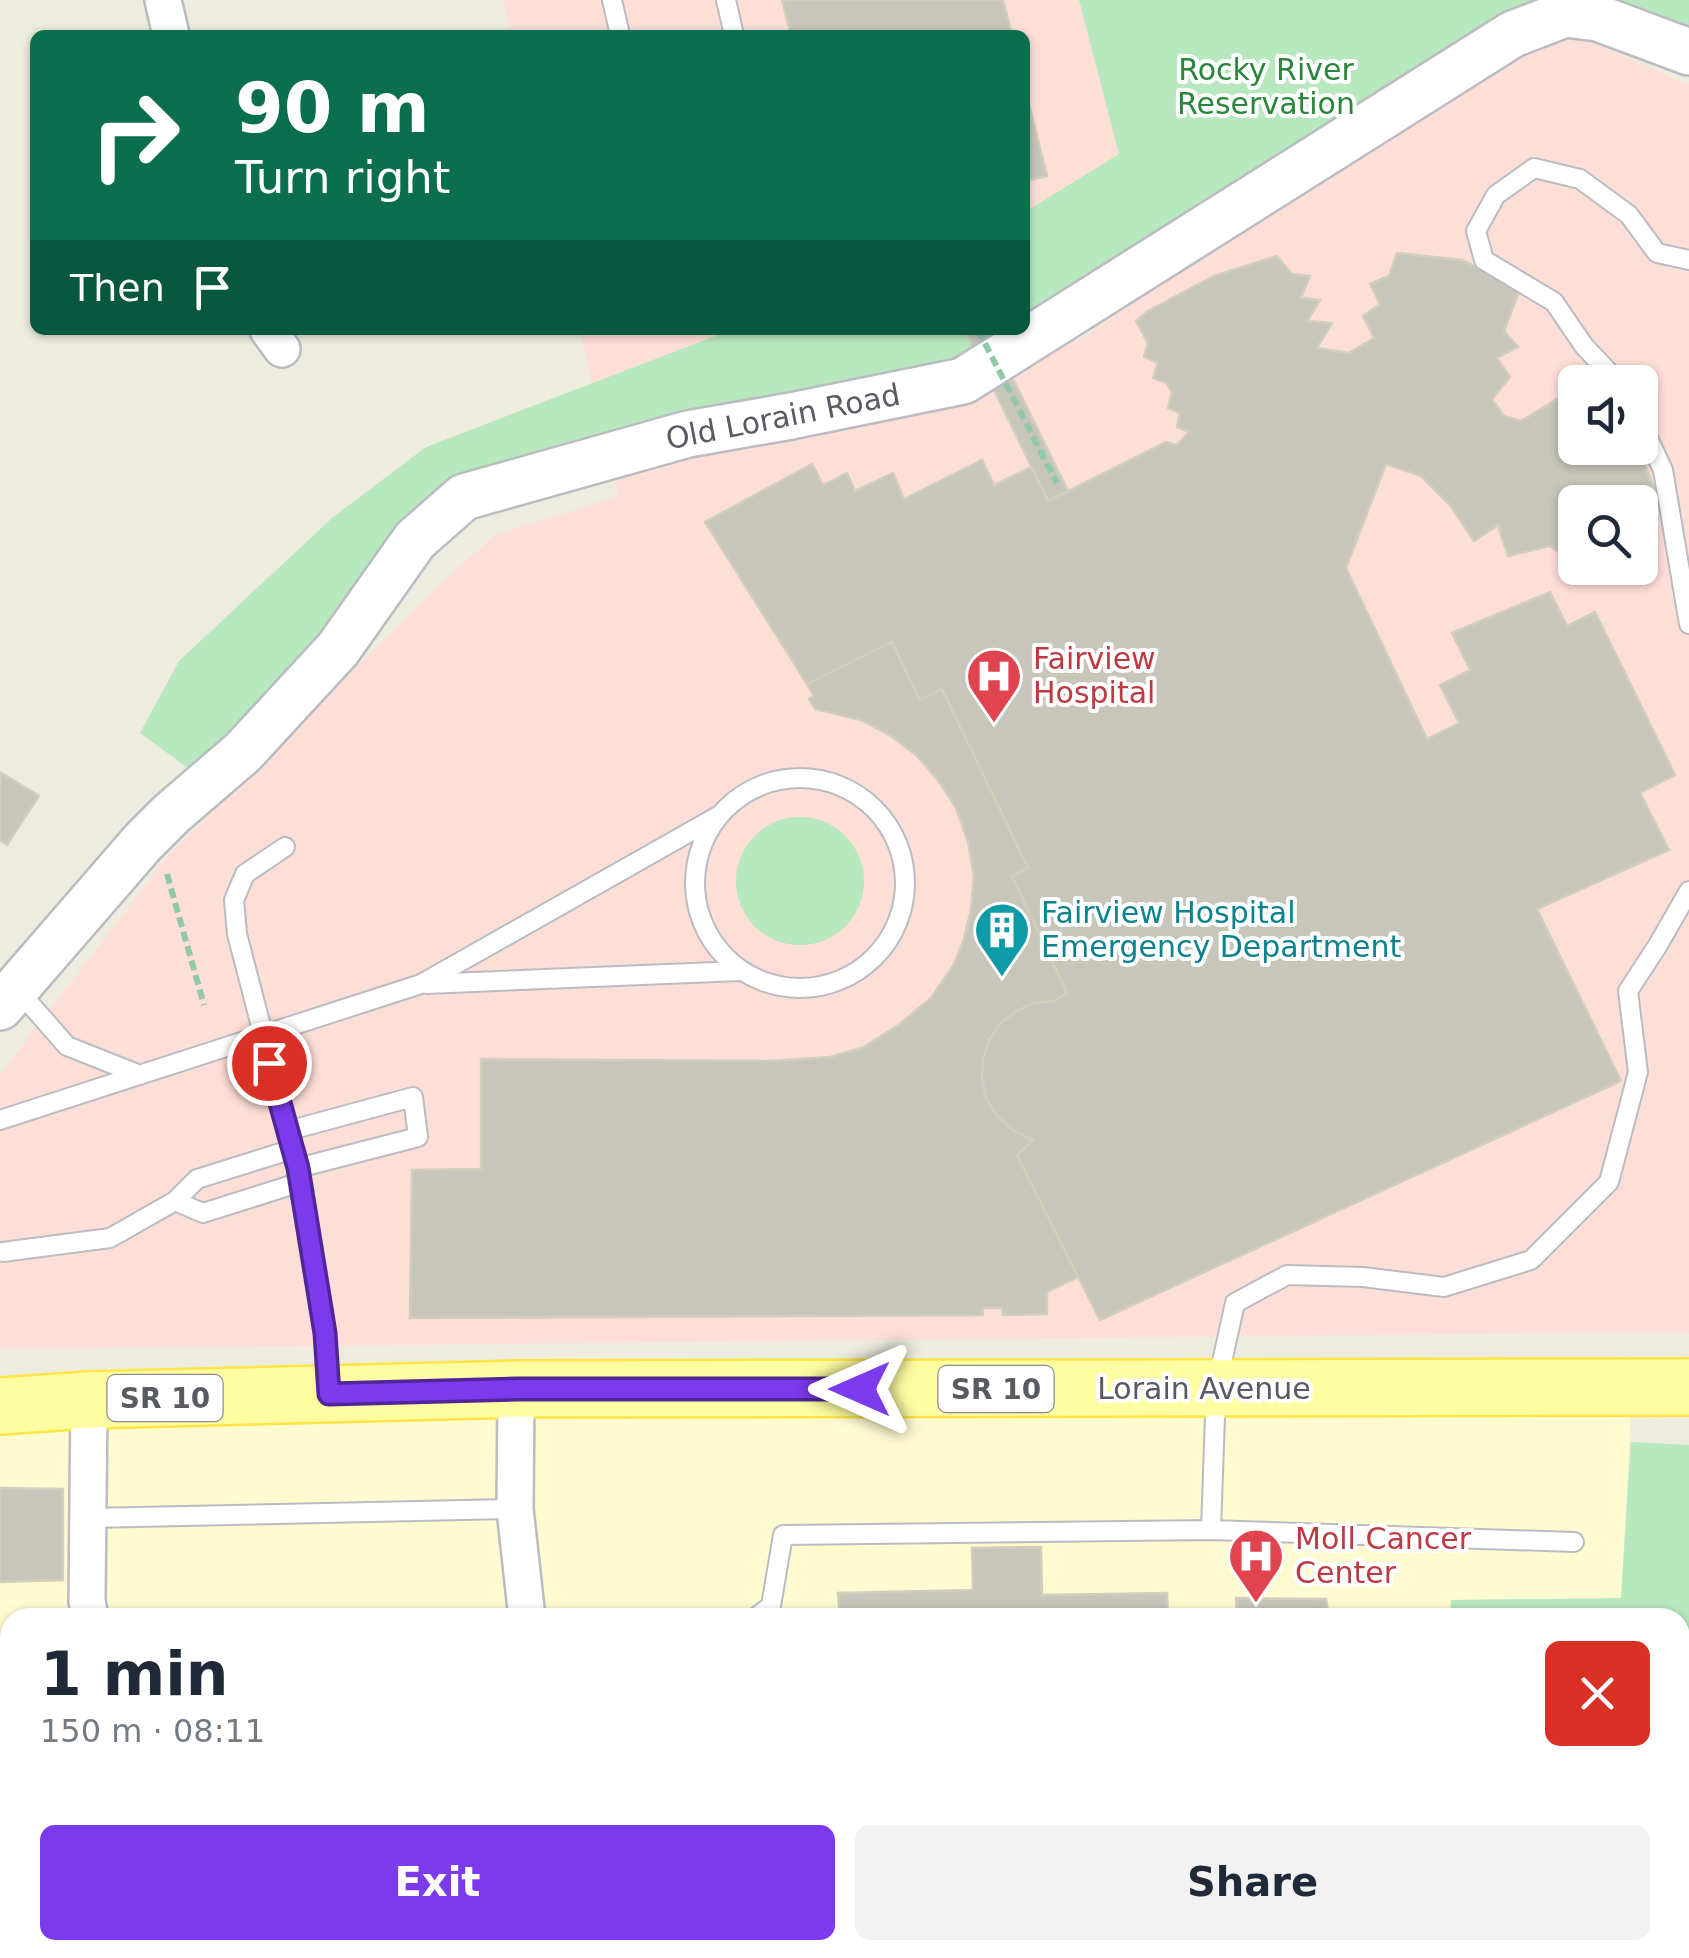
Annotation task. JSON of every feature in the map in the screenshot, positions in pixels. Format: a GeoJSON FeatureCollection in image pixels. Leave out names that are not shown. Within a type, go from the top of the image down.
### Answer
{"type":"FeatureCollection","features":[{"type":"Feature","properties":{"kind":"main road","name":"Lorain Avenue"},"geometry":{"type":"LineString","coordinates":[[0,1406],[90,1400],[516,1389],[1676,1386]]}},
{"type":"Feature","properties":{"kind":"street"},"geometry":{"type":"LineString","coordinates":[[162,0],[170,30]]}},
{"type":"Feature","properties":{"kind":"street","name":"Old Lorain Road"},"geometry":{"type":"LineString","coordinates":[[8,997],[143,842],[243,752],[338,649],[415,540],[464,497],[688,434],[963,381],[1513,34],[1565,14],[1598,18],[1689,52]]}},
{"type":"Feature","properties":{"kind":"street"},"geometry":{"type":"LineString","coordinates":[[516,1389],[515,1509],[526,1608]]}},
{"type":"Feature","properties":{"kind":"street"},"geometry":{"type":"LineString","coordinates":[[88,1608],[90,1400]]}},
{"type":"Feature","properties":{"kind":"lane"},"geometry":{"type":"LineString","coordinates":[[612,0],[619,30]]}},
{"type":"Feature","properties":{"kind":"lane"},"geometry":{"type":"LineString","coordinates":[[726,0],[733,30]]}},
{"type":"Feature","properties":{"kind":"lane"},"geometry":{"type":"LineString","coordinates":[[1602,365],[1554,302],[1484,260],[1476,231],[1496,195],[1534,168],[1580,180],[1629,215],[1657,253],[1689,260]]}},
{"type":"Feature","properties":{"kind":"lane"},"geometry":{"type":"LineString","coordinates":[[1658,461],[1689,624]]}},
{"type":"Feature","properties":{"kind":"lane"},"geometry":{"type":"LineString","coordinates":[[0,1120],[421,984],[718,816],[744,793],[777,780],[812,778],[845,788],[874,807],[895,835],[905,868],[904,903],[892,936],[870,963],[840,981],[807,989],[772,986],[740,970],[715,946],[700,916],[694,881],[701,847],[718,816]]}},
{"type":"Feature","properties":{"kind":"lane"},"geometry":{"type":"LineString","coordinates":[[285,847],[244,874],[234,900],[237,934],[299,1176],[325,1333],[329,1394]]}},
{"type":"Feature","properties":{"kind":"lane"},"geometry":{"type":"LineString","coordinates":[[1211,1530],[1216,1389],[1234,1303],[1287,1275],[1364,1277],[1444,1287],[1532,1260],[1609,1182],[1638,1072],[1628,991],[1689,891]]}},
{"type":"Feature","properties":{"kind":"lane"},"geometry":{"type":"LineString","coordinates":[[421,984],[740,970]]}},
{"type":"Feature","properties":{"kind":"lane"},"geometry":{"type":"LineString","coordinates":[[8,997],[67,1046],[140,1075]]}},
{"type":"Feature","properties":{"kind":"lane"},"geometry":{"type":"LineString","coordinates":[[174,1201],[203,1213],[418,1137],[412,1096],[287,1131]]}},
{"type":"Feature","properties":{"kind":"lane"},"geometry":{"type":"LineString","coordinates":[[3,1252],[110,1238],[174,1201],[197,1179],[293,1150]]}},
{"type":"Feature","properties":{"kind":"lane"},"geometry":{"type":"LineString","coordinates":[[89,1518],[515,1509]]}},
{"type":"Feature","properties":{"kind":"lane"},"geometry":{"type":"LineString","coordinates":[[770,1608],[783,1535],[1211,1530],[1574,1542]]}},
{"type":"Feature","properties":{"kind":"path"},"geometry":{"type":"LineString","coordinates":[[981,335],[1057,484]]}},
{"type":"Feature","properties":{"kind":"path"},"geometry":{"type":"LineString","coordinates":[[164,864],[204,1005]]}},
{"type":"Feature","properties":{"kind":"shaded area"},"geometry":{"type":"Polygon","coordinates":[[[503,0],[1147,0],[1183,115],[1030,209],[1030,30],[510,30],[503,0]]]}},
{"type":"Feature","properties":{"kind":"shaded area","name":"Fairview Hospital"},"geometry":{"type":"Polygon","coordinates":[[[1557,26],[1689,85],[1689,1334],[0,1349],[0,1075],[167,857],[431,592],[495,535],[618,496],[581,335],[1030,335],[1030,246],[1077,342],[1243,225],[1557,26]]]}},
{"type":"Feature","properties":{"kind":"shaded area"},"geometry":{"type":"Polygon","coordinates":[[[1632,1394],[1621,1599],[1452,1600],[1451,1608],[0,1608],[0,1415],[1632,1394]]]}},
{"type":"Feature","properties":{"kind":"green space","name":"Rocky River Reservation"},"geometry":{"type":"Polygon","coordinates":[[[1079,0],[1538,0],[1146,282],[973,382],[453,485],[394,530],[302,663],[192,771],[140,733],[179,661],[332,518],[426,447],[718,335],[1030,335],[1030,209],[1119,154],[1079,0]]]}},
{"type":"Feature","properties":{"kind":"green space"},"geometry":{"type":"Polygon","coordinates":[[[1586,0],[1689,0],[1689,52],[1586,0]]]}},
{"type":"Feature","properties":{"kind":"green space"},"geometry":{"type":"Polygon","coordinates":[[[800,817],[824,822],[845,836],[859,857],[864,881],[859,905],[845,926],[824,940],[800,945],[776,940],[755,926],[741,905],[736,881],[741,857],[755,836],[776,822],[800,817]]]}},
{"type":"Feature","properties":{"kind":"green space"},"geometry":{"type":"Polygon","coordinates":[[[1631,1442],[1689,1445],[1689,1608],[1451,1608],[1451,1600],[1621,1598],[1631,1442]]]}},
{"type":"Feature","properties":{"kind":"building"},"geometry":{"type":"Polygon","coordinates":[[[782,0],[1003,0],[1011,30],[790,30],[782,0]]]}},
{"type":"Feature","properties":{"kind":"building"},"geometry":{"type":"Polygon","coordinates":[[[1030,108],[1047,176],[1030,180],[1030,108]]]}},
{"type":"Feature","properties":{"kind":"building"},"geometry":{"type":"Polygon","coordinates":[[[1397,253],[1462,260],[1520,289],[1504,331],[1518,347],[1497,358],[1510,377],[1492,399],[1504,416],[1521,421],[1558,398],[1558,465],[1645,465],[1653,485],[1558,485],[1558,551],[1550,546],[1508,556],[1498,525],[1474,541],[1450,505],[1421,476],[1386,464],[1346,568],[1427,739],[1459,723],[1440,685],[1470,670],[1452,633],[1550,592],[1567,626],[1595,612],[1675,775],[1640,793],[1669,850],[1537,909],[1621,1081],[1100,1320],[1017,1155],[1033,1140],[1012,1130],[986,1098],[983,1059],[989,1040],[1001,1023],[1016,1011],[1034,1003],[1054,1001],[1067,993],[1012,876],[1028,868],[942,689],[920,700],[892,642],[807,684],[705,522],[812,464],[823,485],[847,473],[855,491],[893,473],[904,499],[982,460],[994,485],[1031,467],[1048,501],[1166,442],[1177,445],[1189,432],[1177,427],[1180,413],[1168,408],[1172,393],[1167,383],[1153,378],[1158,363],[1144,357],[1148,343],[1136,321],[1148,311],[1214,276],[1277,256],[1292,274],[1310,276],[1301,298],[1320,300],[1307,321],[1332,323],[1317,348],[1349,353],[1374,338],[1363,316],[1380,304],[1370,284],[1389,276],[1397,253]]]}},
{"type":"Feature","properties":{"kind":"building"},"geometry":{"type":"Polygon","coordinates":[[[967,335],[991,335],[1068,491],[1048,501],[967,335]]]}},
{"type":"Feature","properties":{"kind":"building","name":"Fairview Hospital Emergency Department"},"geometry":{"type":"Polygon","coordinates":[[[892,642],[920,700],[942,689],[1028,868],[1012,876],[1067,993],[1054,1001],[1034,1003],[1016,1011],[1001,1023],[989,1040],[982,1078],[986,1098],[996,1115],[1012,1130],[1033,1140],[1017,1155],[1078,1277],[1047,1292],[1047,1314],[1003,1315],[1002,1308],[983,1308],[983,1315],[410,1318],[412,1170],[481,1169],[481,1059],[770,1061],[830,1057],[862,1048],[931,998],[953,966],[971,910],[974,875],[956,808],[916,755],[861,720],[815,709],[809,699],[814,696],[807,684],[892,642]]]}},
{"type":"Feature","properties":{"kind":"building"},"geometry":{"type":"Polygon","coordinates":[[[0,772],[39,796],[7,845],[0,840],[0,772]]]}},
{"type":"Feature","properties":{"kind":"building"},"geometry":{"type":"Polygon","coordinates":[[[0,1488],[63,1489],[63,1580],[0,1582],[0,1488]]]}},
{"type":"Feature","properties":{"kind":"building"},"geometry":{"type":"Polygon","coordinates":[[[1041,1547],[1042,1595],[1167,1593],[1168,1608],[839,1608],[838,1593],[973,1590],[972,1548],[1041,1547]]]}},
{"type":"Feature","properties":{"kind":"building"},"geometry":{"type":"Polygon","coordinates":[[[1236,1598],[1326,1599],[1327,1608],[1236,1608],[1236,1598]]]}},
{"type":"Feature","properties":{"kind":"place","name":"Fairview Hospital"},"geometry":{"type":"Point","coordinates":[994,725]}},
{"type":"Feature","properties":{"kind":"place","name":"Fairview Hospital Emergency Department"},"geometry":{"type":"Point","coordinates":[1002,979]}},
{"type":"Feature","properties":{"kind":"place","name":"Moll Cancer Center"},"geometry":{"type":"Point","coordinates":[1256,1605]}},
{"type":"Feature","properties":{"kind":"route"},"geometry":{"type":"LineString","coordinates":[[269,1063],[298,1168],[325,1333],[329,1394],[516,1389],[860,1389]]}}]}
